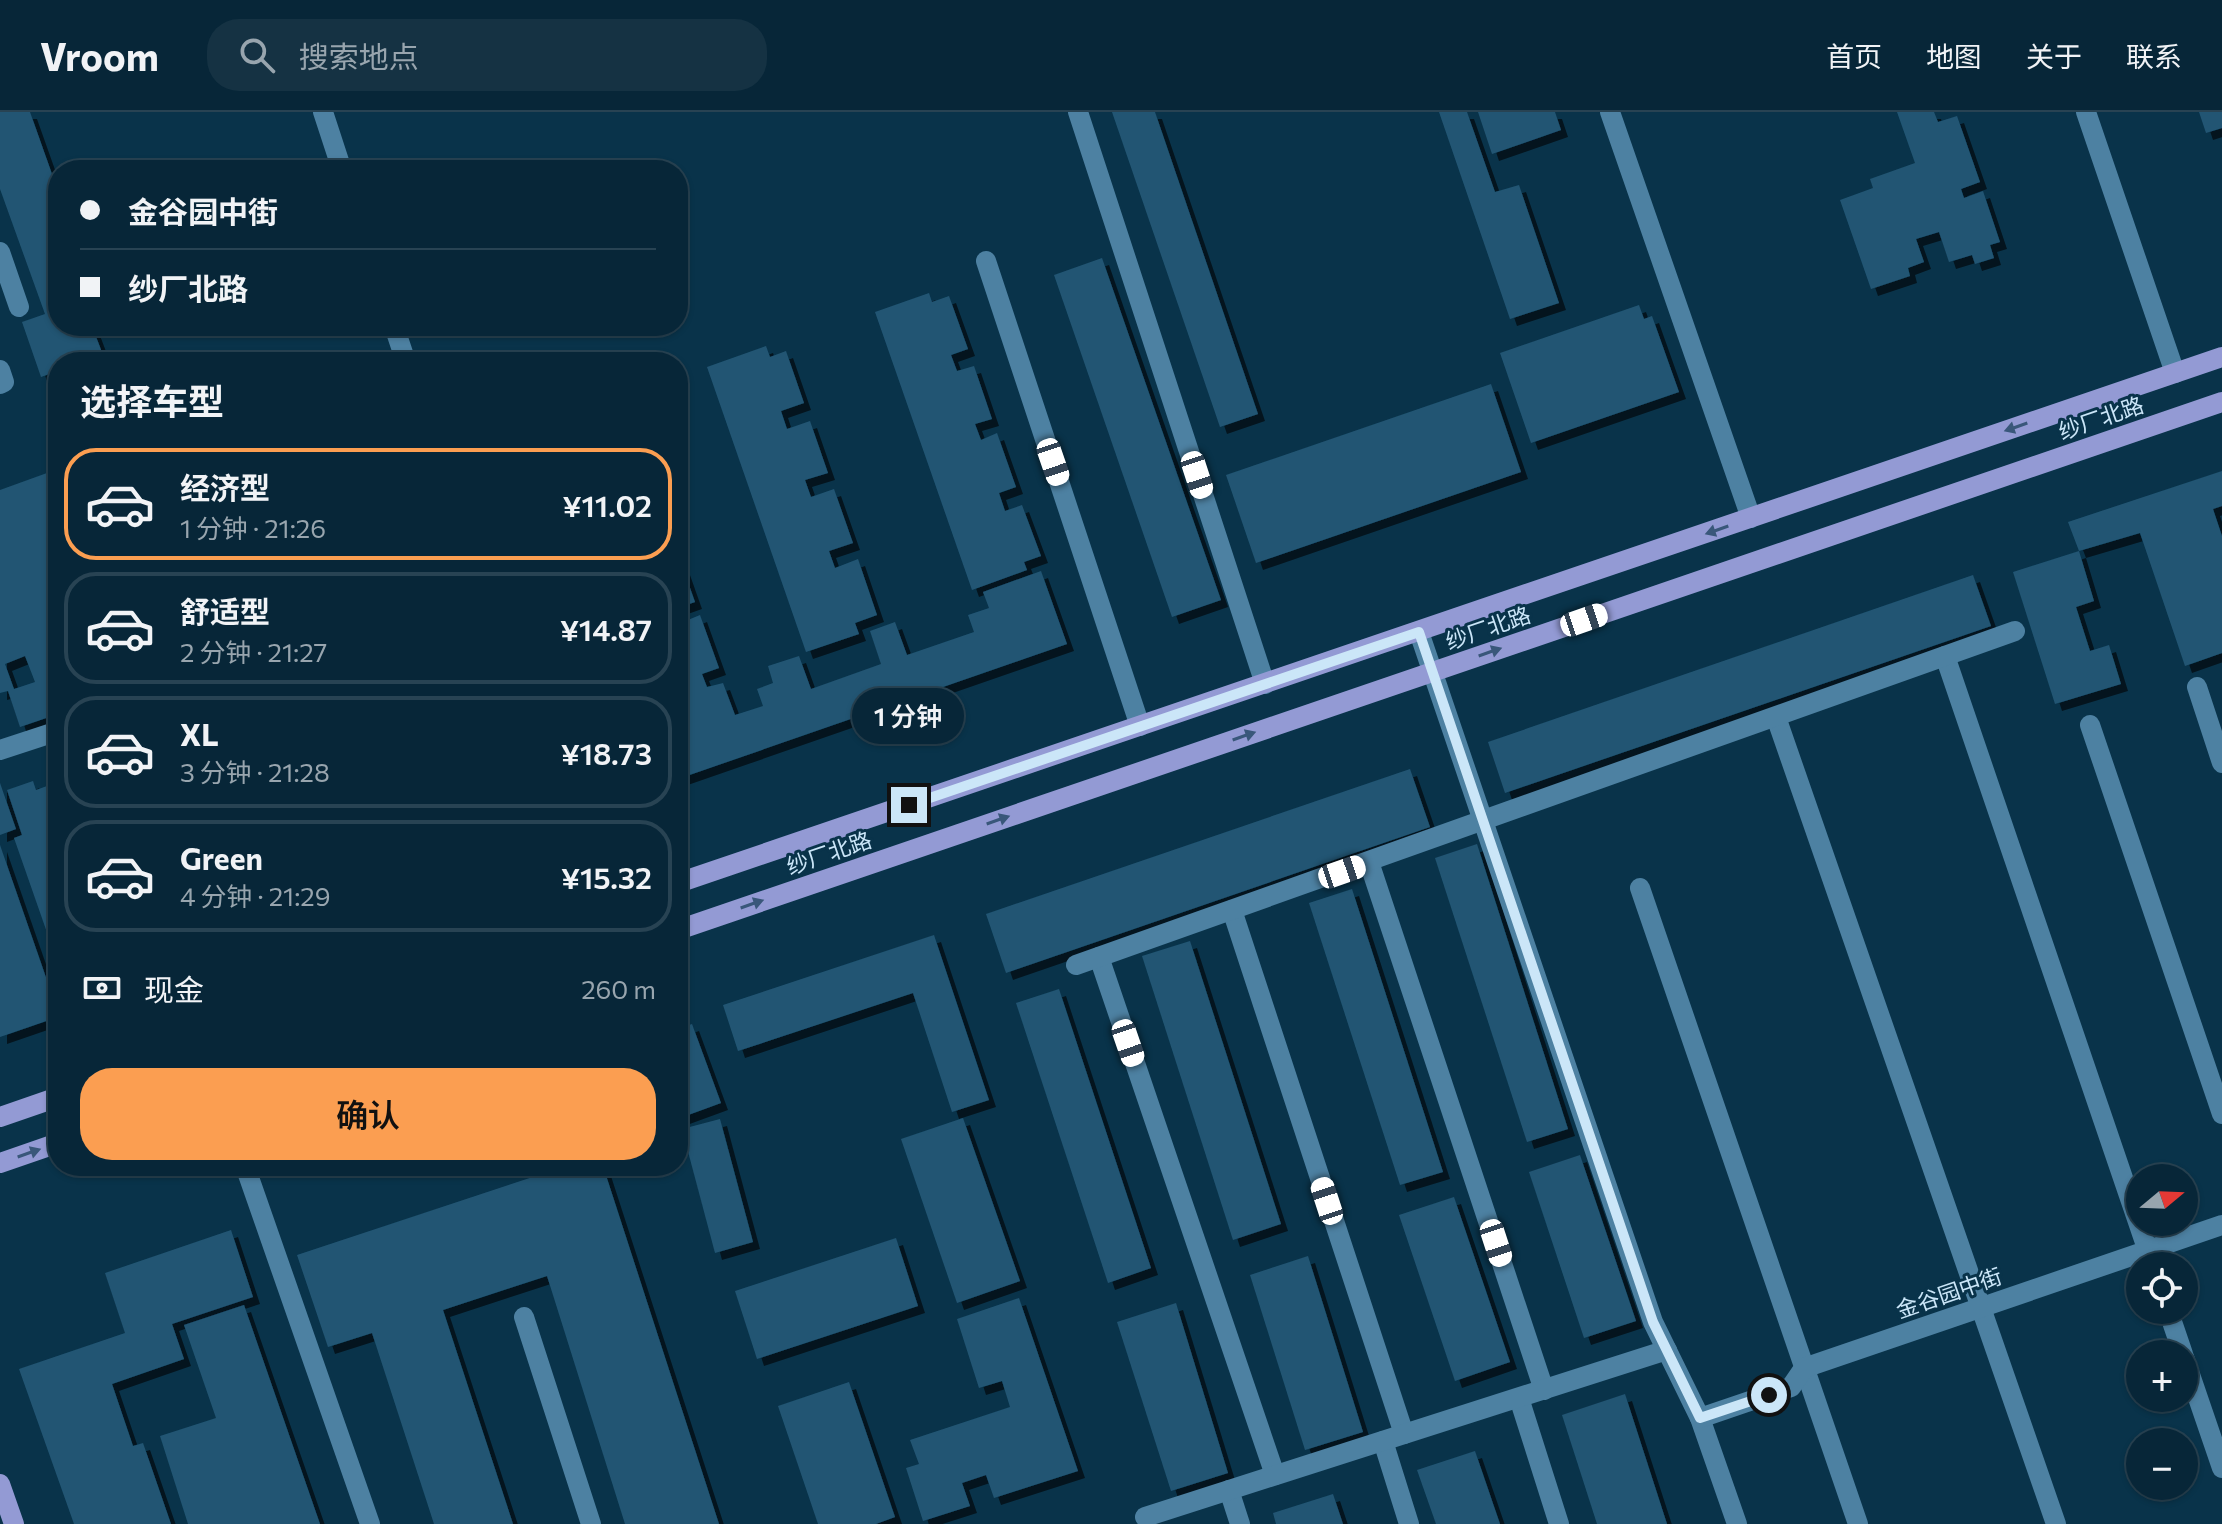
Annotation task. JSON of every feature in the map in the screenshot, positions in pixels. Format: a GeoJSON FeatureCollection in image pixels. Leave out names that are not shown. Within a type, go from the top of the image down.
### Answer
{"type":"FeatureCollection","features":[{"type":"Feature","properties":{"kind":"main road","name":"纱厂北路"},"geometry":{"type":"LineString","coordinates":[[688,880],[2222,357]]}},
{"type":"Feature","properties":{"kind":"main road","name":"纱厂北路"},"geometry":{"type":"LineString","coordinates":[[688,927],[2222,402]]}},
{"type":"Feature","properties":{"kind":"main road"},"geometry":{"type":"LineString","coordinates":[[0,1117],[48,1100]]}},
{"type":"Feature","properties":{"kind":"main road"},"geometry":{"type":"LineString","coordinates":[[0,1163],[48,1146]]}},
{"type":"Feature","properties":{"kind":"main road"},"geometry":{"type":"LineString","coordinates":[[0,1484],[14,1524]]}},
{"type":"Feature","properties":{"kind":"street"},"geometry":{"type":"LineString","coordinates":[[323,112],[339,160]]}},
{"type":"Feature","properties":{"kind":"street"},"geometry":{"type":"LineString","coordinates":[[1078,112],[1265,684]]}},
{"type":"Feature","properties":{"kind":"street"},"geometry":{"type":"LineString","coordinates":[[1610,112],[1751,518]]}},
{"type":"Feature","properties":{"kind":"street"},"geometry":{"type":"LineString","coordinates":[[2086,112],[2175,373]]}},
{"type":"Feature","properties":{"kind":"street"},"geometry":{"type":"LineString","coordinates":[[0,252],[19,307]]}},
{"type":"Feature","properties":{"kind":"street"},"geometry":{"type":"LineString","coordinates":[[986,261],[1140,726]]}},
{"type":"Feature","properties":{"kind":"street"},"geometry":{"type":"LineString","coordinates":[[0,370],[4,382],[0,384]]}},
{"type":"Feature","properties":{"kind":"street"},"geometry":{"type":"LineString","coordinates":[[1076,965],[2015,631]]}},
{"type":"Feature","properties":{"kind":"street"},"geometry":{"type":"LineString","coordinates":[[1419,632],[1653,1322],[1700,1418],[1737,1524]]}},
{"type":"Feature","properties":{"kind":"street"},"geometry":{"type":"LineString","coordinates":[[1945,656],[2148,1252]]}},
{"type":"Feature","properties":{"kind":"street"},"geometry":{"type":"LineString","coordinates":[[2197,687],[2222,763]]}},
{"type":"Feature","properties":{"kind":"street"},"geometry":{"type":"LineString","coordinates":[[1776,717],[2056,1524]]}},
{"type":"Feature","properties":{"kind":"street"},"geometry":{"type":"LineString","coordinates":[[2090,725],[2222,1114]]}},
{"type":"Feature","properties":{"kind":"street"},"geometry":{"type":"LineString","coordinates":[[0,750],[48,734]]}},
{"type":"Feature","properties":{"kind":"street"},"geometry":{"type":"LineString","coordinates":[[1369,862],[1544,1390]]}},
{"type":"Feature","properties":{"kind":"street"},"geometry":{"type":"LineString","coordinates":[[1640,888],[1858,1524]]}},
{"type":"Feature","properties":{"kind":"street"},"geometry":{"type":"LineString","coordinates":[[1232,910],[1404,1434]]}},
{"type":"Feature","properties":{"kind":"street"},"geometry":{"type":"LineString","coordinates":[[1099,957],[1275,1475]]}},
{"type":"Feature","properties":{"kind":"street"},"geometry":{"type":"LineString","coordinates":[[248,1176],[370,1524]]}},
{"type":"Feature","properties":{"kind":"street","name":"金谷园中街"},"geometry":{"type":"LineString","coordinates":[[2163,1252],[2222,1225]]}},
{"type":"Feature","properties":{"kind":"street","name":"金谷园中街"},"geometry":{"type":"LineString","coordinates":[[1700,1418],[1791,1387],[1804,1368],[1983,1307],[2126,1265]]}},
{"type":"Feature","properties":{"kind":"street"},"geometry":{"type":"LineString","coordinates":[[524,1317],[591,1524]]}},
{"type":"Feature","properties":{"kind":"street"},"geometry":{"type":"LineString","coordinates":[[1145,1517],[1667,1350]]}},
{"type":"Feature","properties":{"kind":"street"},"geometry":{"type":"LineString","coordinates":[[2198,1397],[2222,1468]]}},
{"type":"Feature","properties":{"kind":"street"},"geometry":{"type":"LineString","coordinates":[[1519,1398],[1559,1524]]}},
{"type":"Feature","properties":{"kind":"street"},"geometry":{"type":"LineString","coordinates":[[1383,1441],[1409,1524]]}},
{"type":"Feature","properties":{"kind":"street"},"geometry":{"type":"LineString","coordinates":[[1229,1490],[1240,1524]]}},
{"type":"Feature","properties":{"kind":"building"},"geometry":{"type":"Polygon","coordinates":[[[0,112],[30,112],[48,163],[48,336],[96,336],[102,352],[48,352],[48,375],[41,377],[22,322],[45,314],[0,189],[0,112]]]}},
{"type":"Feature","properties":{"kind":"building"},"geometry":{"type":"Polygon","coordinates":[[[1112,112],[1155,112],[1258,414],[1220,427],[1112,112]]]}},
{"type":"Feature","properties":{"kind":"building"},"geometry":{"type":"Polygon","coordinates":[[[1439,112],[1467,112],[1495,192],[1519,185],[1559,303],[1510,319],[1439,112]]]}},
{"type":"Feature","properties":{"kind":"building"},"geometry":{"type":"Polygon","coordinates":[[[1478,112],[1555,112],[1561,130],[1492,154],[1478,112]]]}},
{"type":"Feature","properties":{"kind":"building"},"geometry":{"type":"Polygon","coordinates":[[[1897,112],[1934,112],[1938,122],[1957,116],[1980,182],[1961,189],[1964,198],[1983,191],[2000,242],[1990,245],[1994,258],[1975,264],[1972,255],[1949,262],[1939,232],[1916,239],[1924,262],[1908,268],[1910,276],[1871,289],[1840,200],[1873,188],[1870,179],[1915,163],[1897,112]]]}},
{"type":"Feature","properties":{"kind":"building"},"geometry":{"type":"Polygon","coordinates":[[[2199,112],[2222,112],[2222,128],[2206,133],[2199,112]]]}},
{"type":"Feature","properties":{"kind":"building"},"geometry":{"type":"Polygon","coordinates":[[[1102,258],[1221,600],[1172,617],[1054,275],[1102,258]]]}},
{"type":"Feature","properties":{"kind":"building"},"geometry":{"type":"Polygon","coordinates":[[[929,293],[932,302],[949,296],[968,349],[951,355],[957,371],[974,366],[992,419],[975,424],[981,440],[997,433],[1016,487],[999,493],[1005,511],[1022,505],[1041,556],[1024,562],[1027,570],[972,590],[875,312],[929,293]]]}},
{"type":"Feature","properties":{"kind":"building"},"geometry":{"type":"Polygon","coordinates":[[[1639,305],[1644,319],[1652,316],[1679,392],[1531,443],[1500,353],[1639,305]]]}},
{"type":"Feature","properties":{"kind":"building"},"geometry":{"type":"Polygon","coordinates":[[[766,346],[770,357],[786,351],[804,403],[781,411],[787,429],[810,421],[828,473],[805,480],[811,497],[834,489],[853,543],[829,551],[835,568],[858,559],[877,615],[855,623],[859,634],[806,652],[707,367],[766,346]]]}},
{"type":"Feature","properties":{"kind":"building"},"geometry":{"type":"Polygon","coordinates":[[[1491,384],[1521,472],[1256,563],[1226,475],[1491,384]]]}},
{"type":"Feature","properties":{"kind":"building"},"geometry":{"type":"Polygon","coordinates":[[[2222,471],[2222,506],[2213,509],[2222,536],[2222,653],[2185,666],[2140,533],[2079,551],[2068,522],[2222,471]]]}},
{"type":"Feature","properties":{"kind":"building"},"geometry":{"type":"Polygon","coordinates":[[[48,473],[48,717],[20,727],[8,691],[0,693],[0,490],[48,473]],[[25,656],[5,664],[14,689],[35,682],[25,656]]]}},
{"type":"Feature","properties":{"kind":"building"},"geometry":{"type":"Polygon","coordinates":[[[2079,551],[2094,601],[2076,607],[2090,651],[2109,645],[2121,684],[2055,704],[2013,572],[2079,551]]]}},
{"type":"Feature","properties":{"kind":"building"},"geometry":{"type":"Polygon","coordinates":[[[1041,571],[1067,644],[688,776],[688,620],[700,615],[719,668],[702,674],[707,687],[723,683],[735,715],[763,706],[757,689],[773,683],[768,666],[799,656],[811,689],[881,664],[870,631],[895,622],[907,655],[974,632],[968,615],[989,608],[983,592],[1041,571]]]}},
{"type":"Feature","properties":{"kind":"building"},"geometry":{"type":"Polygon","coordinates":[[[1973,575],[1991,626],[1505,793],[1488,742],[1973,575]]]}},
{"type":"Feature","properties":{"kind":"building"},"geometry":{"type":"Polygon","coordinates":[[[688,582],[695,602],[688,604],[688,582]]]}},
{"type":"Feature","properties":{"kind":"building"},"geometry":{"type":"Polygon","coordinates":[[[1410,769],[1430,827],[1006,973],[986,914],[1410,769]]]}},
{"type":"Feature","properties":{"kind":"building"},"geometry":{"type":"Polygon","coordinates":[[[33,781],[36,790],[48,786],[48,935],[14,838],[22,835],[7,790],[33,781]]]}},
{"type":"Feature","properties":{"kind":"building"},"geometry":{"type":"Polygon","coordinates":[[[0,783],[16,829],[0,835],[0,783]]]}},
{"type":"Feature","properties":{"kind":"building"},"geometry":{"type":"Polygon","coordinates":[[[1477,844],[1568,1129],[1527,1142],[1435,858],[1477,844]]]}},
{"type":"Feature","properties":{"kind":"building"},"geometry":{"type":"Polygon","coordinates":[[[0,845],[48,983],[48,1020],[0,1037],[0,845]]]}},
{"type":"Feature","properties":{"kind":"building"},"geometry":{"type":"Polygon","coordinates":[[[1352,889],[1443,1172],[1400,1185],[1309,903],[1352,889]]]}},
{"type":"Feature","properties":{"kind":"building"},"geometry":{"type":"Polygon","coordinates":[[[934,935],[989,1100],[952,1112],[913,993],[738,1051],[723,1005],[934,935]]]}},
{"type":"Feature","properties":{"kind":"building"},"geometry":{"type":"Polygon","coordinates":[[[1190,941],[1281,1224],[1233,1240],[1142,956],[1190,941]]]}},
{"type":"Feature","properties":{"kind":"building"},"geometry":{"type":"Polygon","coordinates":[[[1059,989],[1151,1268],[1108,1283],[1016,1003],[1059,989]]]}},
{"type":"Feature","properties":{"kind":"building"},"geometry":{"type":"Polygon","coordinates":[[[692,1024],[721,1103],[688,1115],[688,1025],[692,1024]]]}},
{"type":"Feature","properties":{"kind":"building"},"geometry":{"type":"Polygon","coordinates":[[[963,1118],[1020,1281],[957,1303],[901,1139],[963,1118]]]}},
{"type":"Feature","properties":{"kind":"building"},"geometry":{"type":"Polygon","coordinates":[[[720,1119],[753,1242],[715,1253],[688,1152],[688,1127],[720,1119]]]}},
{"type":"Feature","properties":{"kind":"building"},"geometry":{"type":"Polygon","coordinates":[[[1580,1155],[1636,1321],[1584,1338],[1529,1172],[1580,1155]]]}},
{"type":"Feature","properties":{"kind":"building"},"geometry":{"type":"Polygon","coordinates":[[[536,1176],[606,1176],[719,1524],[625,1524],[547,1276],[443,1310],[513,1524],[434,1524],[372,1333],[328,1347],[297,1255],[536,1176]]]}},
{"type":"Feature","properties":{"kind":"building"},"geometry":{"type":"Polygon","coordinates":[[[1454,1197],[1510,1362],[1455,1381],[1399,1215],[1454,1197]]]}},
{"type":"Feature","properties":{"kind":"building"},"geometry":{"type":"Polygon","coordinates":[[[231,1230],[253,1297],[172,1324],[184,1359],[112,1384],[133,1446],[143,1443],[171,1524],[74,1524],[19,1369],[125,1333],[105,1273],[231,1230]]]}},
{"type":"Feature","properties":{"kind":"building"},"geometry":{"type":"Polygon","coordinates":[[[896,1238],[918,1306],[757,1359],[735,1291],[896,1238]]]}},
{"type":"Feature","properties":{"kind":"building"},"geometry":{"type":"Polygon","coordinates":[[[1308,1256],[1363,1432],[1305,1450],[1250,1275],[1308,1256]]]}},
{"type":"Feature","properties":{"kind":"building"},"geometry":{"type":"Polygon","coordinates":[[[1019,1298],[1078,1471],[994,1498],[986,1475],[962,1483],[970,1506],[923,1521],[906,1468],[919,1464],[910,1440],[1010,1407],[1002,1381],[979,1388],[957,1319],[1019,1298]]]}},
{"type":"Feature","properties":{"kind":"building"},"geometry":{"type":"Polygon","coordinates":[[[1176,1303],[1228,1473],[1171,1491],[1117,1322],[1176,1303]]]}},
{"type":"Feature","properties":{"kind":"building"},"geometry":{"type":"Polygon","coordinates":[[[244,1305],[320,1524],[188,1524],[160,1436],[216,1418],[184,1325],[244,1305]]]}},
{"type":"Feature","properties":{"kind":"building"},"geometry":{"type":"Polygon","coordinates":[[[849,1382],[895,1517],[876,1524],[818,1524],[778,1406],[849,1382]]]}},
{"type":"Feature","properties":{"kind":"building"},"geometry":{"type":"Polygon","coordinates":[[[1625,1394],[1667,1524],[1597,1524],[1562,1415],[1625,1394]]]}},
{"type":"Feature","properties":{"kind":"building"},"geometry":{"type":"Polygon","coordinates":[[[1475,1451],[1500,1524],[1436,1524],[1417,1470],[1475,1451]]]}},
{"type":"Feature","properties":{"kind":"building"},"geometry":{"type":"Polygon","coordinates":[[[1333,1494],[1343,1524],[1276,1524],[1273,1513],[1333,1494]]]}},
{"type":"Feature","properties":{"kind":"route"},"geometry":{"type":"LineString","coordinates":[[909,805],[1419,632],[1653,1322],[1700,1418],[1769,1395]]}}]}
